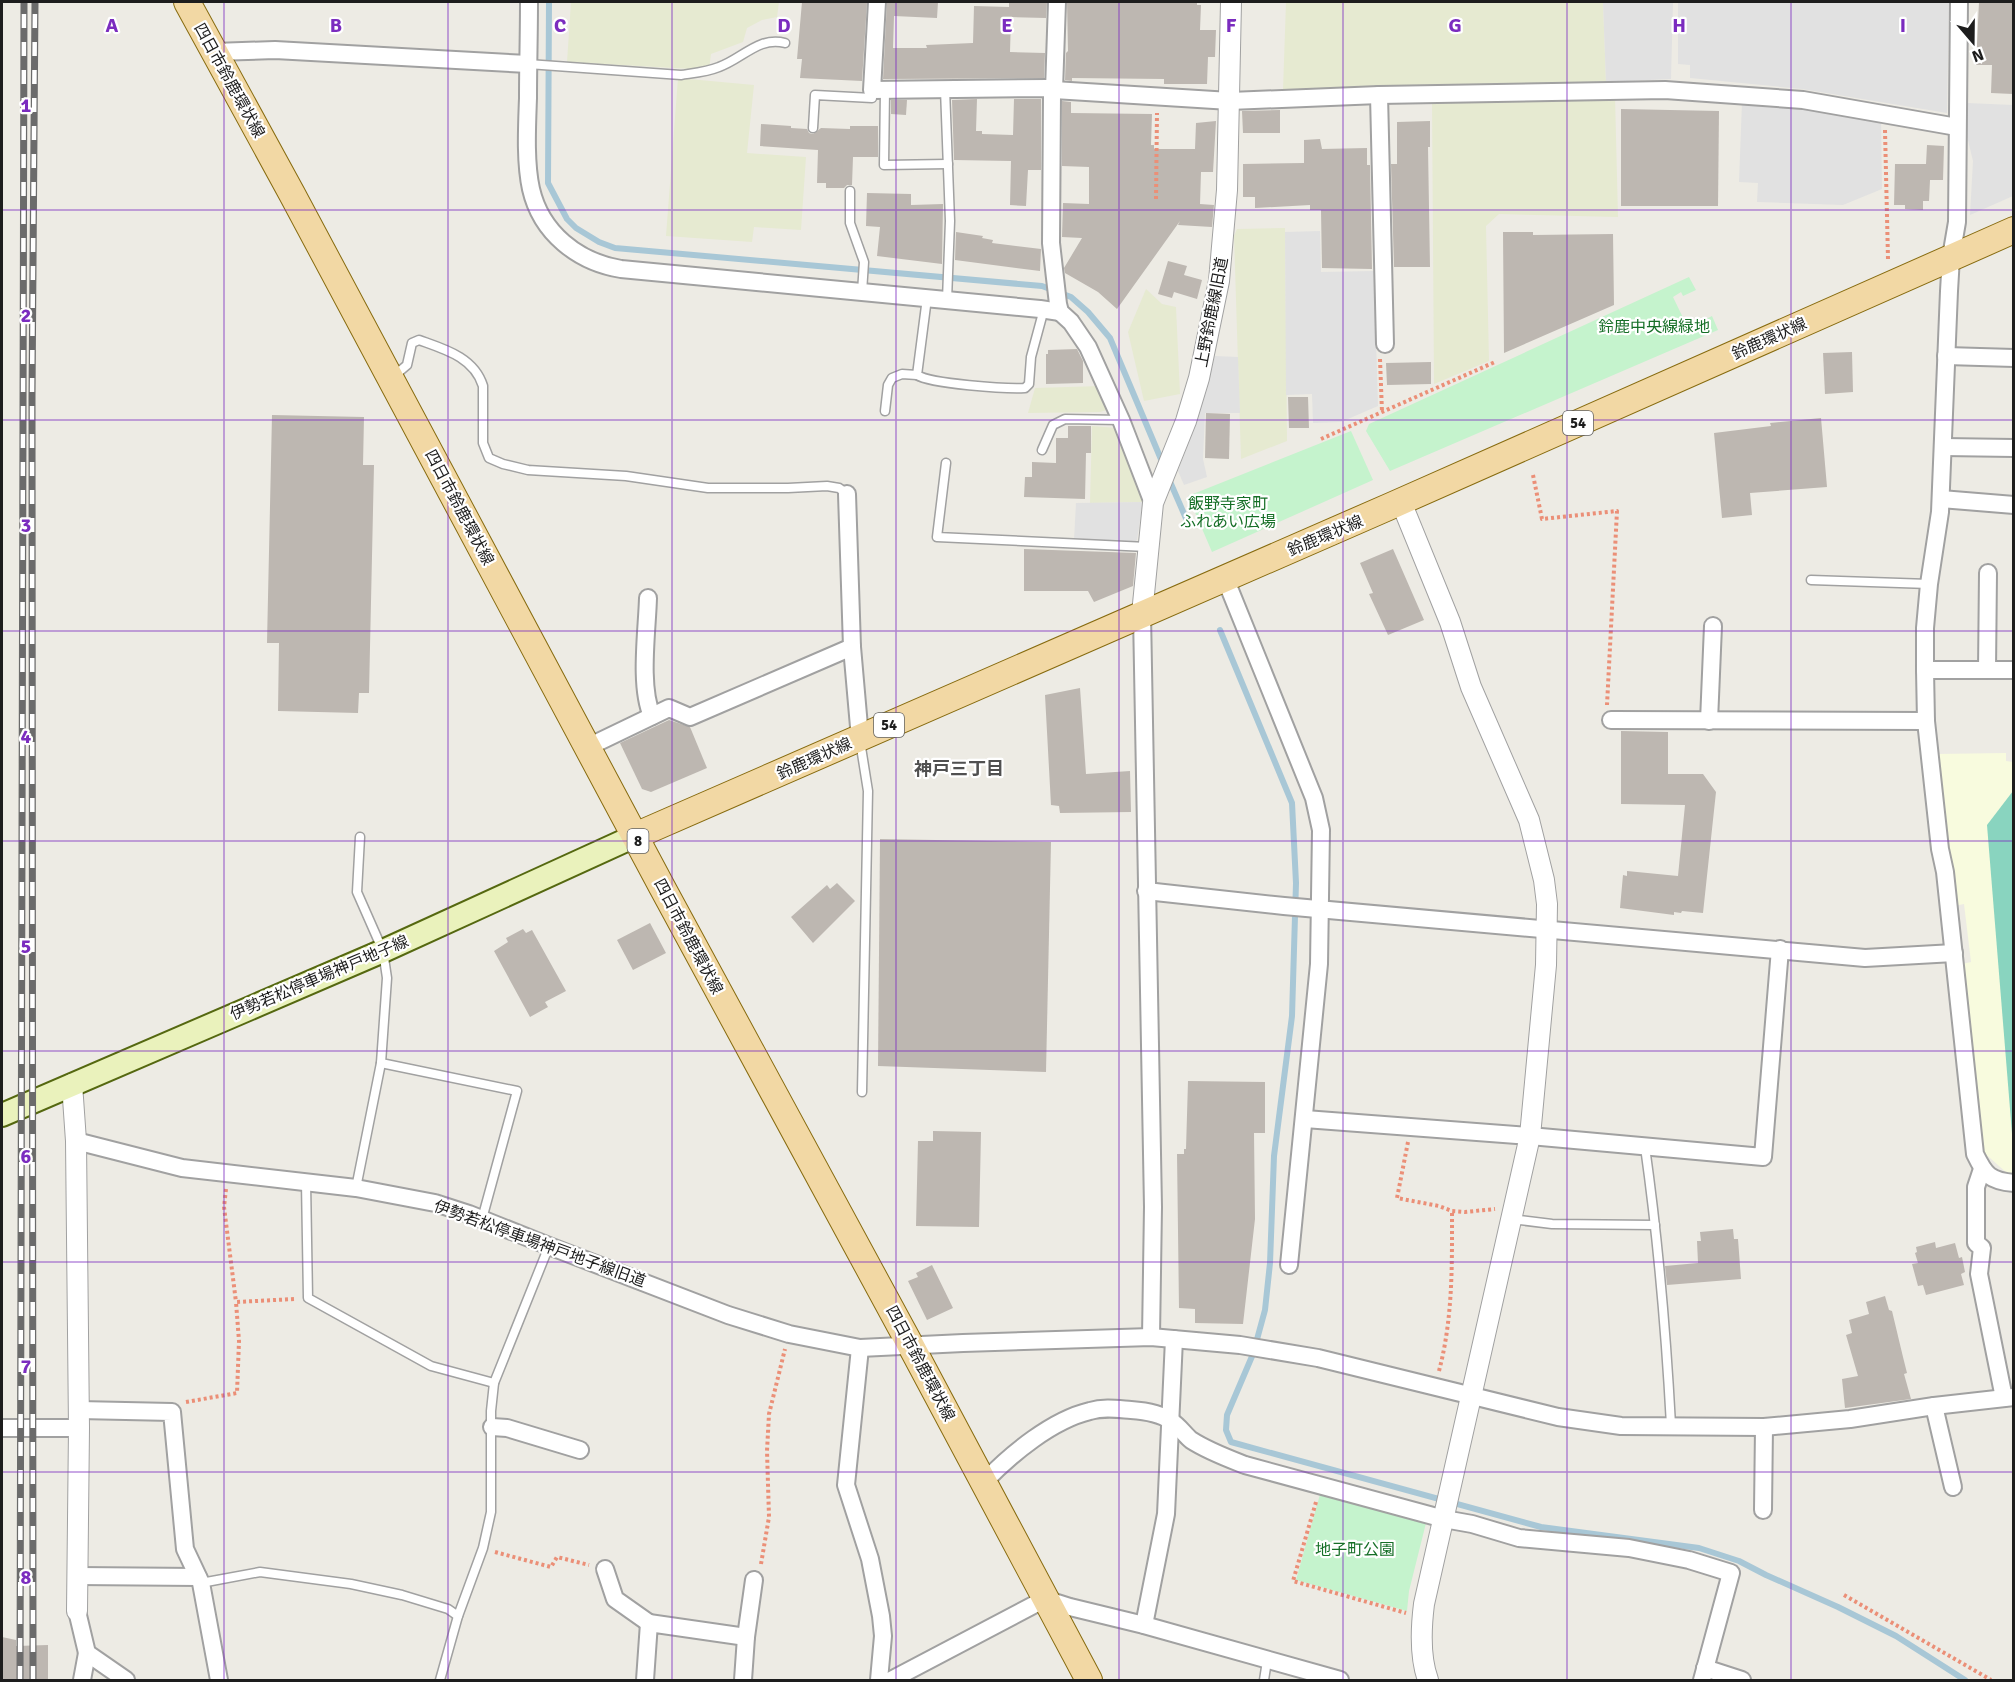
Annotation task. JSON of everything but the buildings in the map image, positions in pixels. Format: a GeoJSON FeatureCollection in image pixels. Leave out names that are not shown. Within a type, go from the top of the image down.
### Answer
{"type":"FeatureCollection","features":[{"type":"Feature","properties":{"kind":"main road","name":"四日市鈴鹿環状線"},"geometry":{"type":"LineString","coordinates":[[187,2],[1089,1680]]}},
{"type":"Feature","properties":{"kind":"main road","name":"鈴鹿環状線"},"geometry":{"type":"LineString","coordinates":[[635,836],[1401,502],[2013,230]]}},
{"type":"Feature","properties":{"kind":"main road","name":"伊勢若松停車場神戸地子線"},"geometry":{"type":"LineString","coordinates":[[2,1115],[383,951],[635,836]]}},
{"type":"Feature","properties":{"kind":"street"},"geometry":{"type":"LineString","coordinates":[[529,2],[533,64],[527,114],[531,191],[537,208],[549,227],[565,245],[574,252],[601,264],[621,268],[863,289],[927,298],[948,295],[1054,308],[1071,322],[1088,347],[1155,495]]}},
{"type":"Feature","properties":{"kind":"street"},"geometry":{"type":"LineString","coordinates":[[877,2],[878,90],[1047,88],[1230,101],[1379,95],[1665,90],[1803,100],[1958,128]]}},
{"type":"Feature","properties":{"kind":"street"},"geometry":{"type":"LineString","coordinates":[[1054,308],[1055,278],[1051,225],[1052,95],[1057,2]]}},
{"type":"Feature","properties":{"kind":"street","name":"上野鈴鹿線旧道"},"geometry":{"type":"LineString","coordinates":[[1142,614],[1155,495],[1186,421],[1199,378],[1219,281],[1227,190],[1231,2]]}},
{"type":"Feature","properties":{"kind":"street"},"geometry":{"type":"LineString","coordinates":[[1959,2],[1957,222],[1951,257],[1941,499],[1925,628],[1926,721],[1976,1154],[1982,1169],[1998,1182],[2013,1183]]}},
{"type":"Feature","properties":{"kind":"street"},"geometry":{"type":"LineString","coordinates":[[214,52],[275,50],[533,64]]}},
{"type":"Feature","properties":{"kind":"street"},"geometry":{"type":"LineString","coordinates":[[1379,95],[1385,344]]}},
{"type":"Feature","properties":{"kind":"street"},"geometry":{"type":"LineString","coordinates":[[1946,356],[2013,358]]}},
{"type":"Feature","properties":{"kind":"street"},"geometry":{"type":"LineString","coordinates":[[1943,447],[2013,448]]}},
{"type":"Feature","properties":{"kind":"street"},"geometry":{"type":"LineString","coordinates":[[847,494],[852,646],[860,738]]}},
{"type":"Feature","properties":{"kind":"street"},"geometry":{"type":"LineString","coordinates":[[1941,499],[2013,505]]}},
{"type":"Feature","properties":{"kind":"street"},"geometry":{"type":"LineString","coordinates":[[1401,502],[1450,622],[1471,687],[1529,820],[1544,880],[1547,929],[1546,965],[1530,1136],[1421,1623],[1428,1680]]}},
{"type":"Feature","properties":{"kind":"street"},"geometry":{"type":"LineString","coordinates":[[1988,573],[1988,670]]}},
{"type":"Feature","properties":{"kind":"street"},"geometry":{"type":"LineString","coordinates":[[1225,578],[1314,798],[1321,830],[1315,909],[1319,964],[1289,1265]]}},
{"type":"Feature","properties":{"kind":"street"},"geometry":{"type":"LineString","coordinates":[[648,598],[645,680],[647,704],[652,716]]}},
{"type":"Feature","properties":{"kind":"street"},"geometry":{"type":"LineString","coordinates":[[1142,614],[1153,1208],[1151,1337]]}},
{"type":"Feature","properties":{"kind":"street"},"geometry":{"type":"LineString","coordinates":[[1709,721],[1713,626]]}},
{"type":"Feature","properties":{"kind":"street"},"geometry":{"type":"LineString","coordinates":[[588,747],[669,708],[690,717],[852,646]]}},
{"type":"Feature","properties":{"kind":"street"},"geometry":{"type":"LineString","coordinates":[[1925,670],[2013,670]]}},
{"type":"Feature","properties":{"kind":"street"},"geometry":{"type":"LineString","coordinates":[[1611,720],[1926,721]]}},
{"type":"Feature","properties":{"kind":"street"},"geometry":{"type":"LineString","coordinates":[[1146,891],[1315,909],[1865,958],[1954,953]]}},
{"type":"Feature","properties":{"kind":"street"},"geometry":{"type":"LineString","coordinates":[[1305,1119],[1763,1157],[1780,949]]}},
{"type":"Feature","properties":{"kind":"street"},"geometry":{"type":"LineString","coordinates":[[72,1084],[76,1141],[79,1419],[77,1611],[87,1653],[82,1680]]}},
{"type":"Feature","properties":{"kind":"street","name":"伊勢若松停車場神戸地子線旧道"},"geometry":{"type":"LineString","coordinates":[[76,1141],[182,1168],[356,1188],[435,1203],[482,1219],[728,1315],[789,1334],[860,1348],[1151,1337],[1240,1345],[1318,1358],[1558,1417],[1621,1426],[1764,1427],[1850,1419],[1934,1406],[2009,1398]]}},
{"type":"Feature","properties":{"kind":"street"},"geometry":{"type":"LineString","coordinates":[[1982,1169],[1976,1187],[1976,1243],[1982,1248],[1979,1274],[2009,1398]]}},
{"type":"Feature","properties":{"kind":"street"},"geometry":{"type":"LineString","coordinates":[[1144,1626],[1166,1514],[1174,1339]]}},
{"type":"Feature","properties":{"kind":"street"},"geometry":{"type":"LineString","coordinates":[[860,1348],[846,1485],[870,1559],[881,1617],[883,1636],[879,1680]]}},
{"type":"Feature","properties":{"kind":"street"},"geometry":{"type":"LineString","coordinates":[[1934,1406],[1953,1487]]}},
{"type":"Feature","properties":{"kind":"street"},"geometry":{"type":"LineString","coordinates":[[984,1482],[1013,1455],[1041,1434],[1069,1419],[1090,1411],[1108,1408],[1148,1412],[1171,1421],[1191,1439],[1218,1455],[1245,1465],[1444,1516],[1519,1538],[1629,1548],[1689,1560],[1731,1573],[1704,1674],[1742,1680]]}},
{"type":"Feature","properties":{"kind":"street"},"geometry":{"type":"LineString","coordinates":[[2,1428],[172,1412],[185,1549],[199,1580],[219,1680]]}},
{"type":"Feature","properties":{"kind":"street"},"geometry":{"type":"LineString","coordinates":[[492,1427],[507,1428],[580,1450]]}},
{"type":"Feature","properties":{"kind":"street"},"geometry":{"type":"LineString","coordinates":[[1763,1510],[1764,1427]]}},
{"type":"Feature","properties":{"kind":"street"},"geometry":{"type":"LineString","coordinates":[[605,1569],[615,1599],[649,1623],[746,1637]]}},
{"type":"Feature","properties":{"kind":"street"},"geometry":{"type":"LineString","coordinates":[[77,1576],[199,1580]]}},
{"type":"Feature","properties":{"kind":"street"},"geometry":{"type":"LineString","coordinates":[[743,1680],[754,1580]]}},
{"type":"Feature","properties":{"kind":"street"},"geometry":{"type":"LineString","coordinates":[[891,1680],[1045,1599],[1340,1680]]}},
{"type":"Feature","properties":{"kind":"street"},"geometry":{"type":"LineString","coordinates":[[645,1680],[649,1623]]}},
{"type":"Feature","properties":{"kind":"street"},"geometry":{"type":"LineString","coordinates":[[87,1653],[126,1680]]}},
{"type":"Feature","properties":{"kind":"lane"},"geometry":{"type":"LineString","coordinates":[[533,64],[681,75],[721,66],[760,43],[777,40],[785,43]]}},
{"type":"Feature","properties":{"kind":"lane"},"geometry":{"type":"LineString","coordinates":[[945,89],[950,266],[948,295]]}},
{"type":"Feature","properties":{"kind":"lane"},"geometry":{"type":"LineString","coordinates":[[813,128],[815,94],[872,98],[878,90]]}},
{"type":"Feature","properties":{"kind":"lane"},"geometry":{"type":"LineString","coordinates":[[878,90],[884,165],[948,164]]}},
{"type":"Feature","properties":{"kind":"lane"},"geometry":{"type":"LineString","coordinates":[[850,191],[852,228],[864,262],[863,289]]}},
{"type":"Feature","properties":{"kind":"lane"},"geometry":{"type":"LineString","coordinates":[[917,375],[927,298]]}},
{"type":"Feature","properties":{"kind":"lane"},"geometry":{"type":"LineString","coordinates":[[885,411],[888,385],[892,378],[902,374],[943,381],[1025,388],[1029,384],[1031,357],[1054,308]]}},
{"type":"Feature","properties":{"kind":"lane"},"geometry":{"type":"LineString","coordinates":[[391,379],[407,365],[412,343],[419,340],[462,358],[476,369],[483,386],[484,448],[489,458],[515,467],[626,476],[708,488],[827,486],[839,488],[847,494]]}},
{"type":"Feature","properties":{"kind":"lane"},"geometry":{"type":"LineString","coordinates":[[1042,450],[1053,425],[1065,419],[1120,420]]}},
{"type":"Feature","properties":{"kind":"lane"},"geometry":{"type":"LineString","coordinates":[[946,463],[937,537],[1148,547]]}},
{"type":"Feature","properties":{"kind":"lane"},"geometry":{"type":"LineString","coordinates":[[1811,580],[1929,584]]}},
{"type":"Feature","properties":{"kind":"lane"},"geometry":{"type":"LineString","coordinates":[[860,738],[868,791],[862,1092]]}},
{"type":"Feature","properties":{"kind":"lane"},"geometry":{"type":"LineString","coordinates":[[356,1188],[381,1063],[387,978],[383,951],[357,892],[360,837]]}},
{"type":"Feature","properties":{"kind":"lane"},"geometry":{"type":"LineString","coordinates":[[381,1063],[517,1091],[482,1219]]}},
{"type":"Feature","properties":{"kind":"lane"},"geometry":{"type":"LineString","coordinates":[[1645,1147],[1655,1225],[1671,1425]]}},
{"type":"Feature","properties":{"kind":"lane"},"geometry":{"type":"LineString","coordinates":[[306,1182],[308,1298],[431,1366],[494,1383]]}},
{"type":"Feature","properties":{"kind":"lane"},"geometry":{"type":"LineString","coordinates":[[1513,1213],[1552,1224],[1655,1225]]}},
{"type":"Feature","properties":{"kind":"lane"},"geometry":{"type":"LineString","coordinates":[[440,1680],[458,1616],[483,1548],[491,1512],[491,1411],[494,1383],[549,1246]]}},
{"type":"Feature","properties":{"kind":"lane"},"geometry":{"type":"LineString","coordinates":[[199,1580],[248,1576],[260,1572],[351,1584],[402,1595],[448,1609],[458,1616]]}},
{"type":"Feature","properties":{"kind":"lane"},"geometry":{"type":"LineString","coordinates":[[1264,1680],[1267,1661]]}},
{"type":"Feature","properties":{"kind":"path"},"geometry":{"type":"LineString","coordinates":[[1156,199],[1157,96]]}},
{"type":"Feature","properties":{"kind":"path"},"geometry":{"type":"LineString","coordinates":[[1885,114],[1888,259]]}},
{"type":"Feature","properties":{"kind":"path"},"geometry":{"type":"LineString","coordinates":[[1382,412],[1379,348],[1385,344]]}},
{"type":"Feature","properties":{"kind":"path"},"geometry":{"type":"LineString","coordinates":[[1320,439],[1495,362]]}},
{"type":"Feature","properties":{"kind":"path"},"geometry":{"type":"LineString","coordinates":[[1533,475],[1542,519],[1617,511],[1607,712],[1611,720]]}},
{"type":"Feature","properties":{"kind":"path"},"geometry":{"type":"LineString","coordinates":[[1411,1127],[1397,1198],[1440,1206],[1452,1211],[1513,1213]]}},
{"type":"Feature","properties":{"kind":"path"},"geometry":{"type":"LineString","coordinates":[[172,1412],[176,1404],[237,1393],[239,1341],[224,1207],[227,1173]]}},
{"type":"Feature","properties":{"kind":"path"},"geometry":{"type":"LineString","coordinates":[[1435,1386],[1449,1319],[1452,1283],[1452,1211]]}},
{"type":"Feature","properties":{"kind":"path"},"geometry":{"type":"LineString","coordinates":[[236,1302],[308,1298]]}},
{"type":"Feature","properties":{"kind":"path"},"geometry":{"type":"LineString","coordinates":[[754,1580],[761,1564],[769,1517],[767,1451],[769,1414],[789,1334]]}},
{"type":"Feature","properties":{"kind":"path"},"geometry":{"type":"LineString","coordinates":[[1321,1484],[1293,1581],[1411,1615]]}},
{"type":"Feature","properties":{"kind":"path"},"geometry":{"type":"LineString","coordinates":[[483,1548],[551,1567],[557,1557],[605,1569]]}},
{"type":"Feature","properties":{"kind":"path"},"geometry":{"type":"LineString","coordinates":[[1844,1595],[1991,1680]]}},
{"type":"Feature","properties":{"kind":"shaded area"},"geometry":{"type":"Polygon","coordinates":[[[571,2],[779,2],[777,17],[762,20],[747,28],[743,42],[711,54],[709,70],[567,62],[571,2]]]}},
{"type":"Feature","properties":{"kind":"shaded area"},"geometry":{"type":"Polygon","coordinates":[[[1286,2],[1603,2],[1606,82],[1283,90],[1286,2]]]}},
{"type":"Feature","properties":{"kind":"shaded area"},"geometry":{"type":"Polygon","coordinates":[[[1603,2],[1673,2],[1671,79],[1606,82],[1603,2]]]}},
{"type":"Feature","properties":{"kind":"shaded area"},"geometry":{"type":"Polygon","coordinates":[[[1678,2],[1949,2],[1947,113],[1802,89],[1690,78],[1690,65],[1678,64],[1678,2]]]}},
{"type":"Feature","properties":{"kind":"shaded area"},"geometry":{"type":"Polygon","coordinates":[[[678,78],[754,85],[747,153],[806,157],[801,230],[754,227],[752,242],[666,236],[678,78]]]}},
{"type":"Feature","properties":{"kind":"shaded area"},"geometry":{"type":"Polygon","coordinates":[[[1615,96],[1618,217],[1499,214],[1486,226],[1489,361],[1434,384],[1432,99],[1615,96]]]}},
{"type":"Feature","properties":{"kind":"shaded area"},"geometry":{"type":"Polygon","coordinates":[[[1742,102],[1800,105],[1881,118],[1882,189],[1843,205],[1757,202],[1758,183],[1739,182],[1742,102]]]}},
{"type":"Feature","properties":{"kind":"shaded area"},"geometry":{"type":"Polygon","coordinates":[[[1967,103],[2013,105],[2013,196],[1970,215],[1973,161],[1966,132],[1967,103]]]}},
{"type":"Feature","properties":{"kind":"shaded area"},"geometry":{"type":"Polygon","coordinates":[[[1285,228],[1287,441],[1241,459],[1234,236],[1237,229],[1285,228]]]}},
{"type":"Feature","properties":{"kind":"shaded area"},"geometry":{"type":"Polygon","coordinates":[[[1320,231],[1321,272],[1374,271],[1378,406],[1341,422],[1313,423],[1312,394],[1286,395],[1285,232],[1320,231]]]}},
{"type":"Feature","properties":{"kind":"shaded area"},"geometry":{"type":"Polygon","coordinates":[[[1146,289],[1162,304],[1176,307],[1180,394],[1144,401],[1128,332],[1146,289]]]}},
{"type":"Feature","properties":{"kind":"shaded area"},"geometry":{"type":"Polygon","coordinates":[[[1215,356],[1238,357],[1240,413],[1205,413],[1203,459],[1207,477],[1184,485],[1178,471],[1198,418],[1215,356]]]}},
{"type":"Feature","properties":{"kind":"shaded area"},"geometry":{"type":"Polygon","coordinates":[[[1101,386],[1110,409],[1100,412],[1028,413],[1035,388],[1101,386]]]}},
{"type":"Feature","properties":{"kind":"shaded area"},"geometry":{"type":"Polygon","coordinates":[[[1092,426],[1117,428],[1143,502],[1090,503],[1092,426]]]}},
{"type":"Feature","properties":{"kind":"shaded area"},"geometry":{"type":"Polygon","coordinates":[[[1143,502],[1137,540],[1132,543],[1074,540],[1076,503],[1143,502]]]}},
{"type":"Feature","properties":{"kind":"shaded area"},"geometry":{"type":"Polygon","coordinates":[[[2006,753],[2006,761],[2013,762],[2013,1174],[2008,1174],[1981,1150],[1962,964],[1971,962],[1964,904],[1954,906],[1937,754],[2006,753]]]}},
{"type":"Feature","properties":{"kind":"green space","name":"鈴鹿中央線緑地"},"geometry":{"type":"Polygon","coordinates":[[[1689,277],[1696,290],[1683,296],[1681,292],[1673,297],[1688,328],[1712,316],[1718,330],[1390,471],[1366,431],[1369,424],[1689,277]]]}},
{"type":"Feature","properties":{"kind":"green space","name":"飯野寺家町 ふれあい広場"},"geometry":{"type":"Polygon","coordinates":[[[1351,431],[1373,480],[1212,552],[1188,496],[1351,431]]]}},
{"type":"Feature","properties":{"kind":"green space"},"geometry":{"type":"Polygon","coordinates":[[[2013,791],[2013,1146],[1987,825],[2013,791]]]}},
{"type":"Feature","properties":{"kind":"green space","name":"地子町公園"},"geometry":{"type":"Polygon","coordinates":[[[1321,1491],[1426,1523],[1409,1591],[1407,1611],[1296,1580],[1321,1491]]]}},
{"type":"Feature","properties":{"kind":"waterway"},"geometry":{"type":"LineString","coordinates":[[549,2],[548,183],[567,219],[576,228],[599,242],[615,248],[1042,286],[1071,297],[1088,312],[1110,338],[1163,464]]}},
{"type":"Feature","properties":{"kind":"waterway"},"geometry":{"type":"LineString","coordinates":[[1168,477],[1188,523]]}},
{"type":"Feature","properties":{"kind":"waterway"},"geometry":{"type":"LineString","coordinates":[[1220,630],[1292,803],[1296,883],[1292,1016],[1274,1156],[1270,1263],[1265,1310],[1253,1354],[1227,1415],[1226,1430],[1231,1442],[1541,1527],[1699,1548],[1739,1561],[1838,1607],[1896,1636],[1965,1680]]}},
{"type":"Feature","properties":{"kind":"railway"},"geometry":{"type":"LineString","coordinates":[[20,1680],[24,2]]}},
{"type":"Feature","properties":{"kind":"railway"},"geometry":{"type":"LineString","coordinates":[[33,1680],[32,396],[35,2]]}},
{"type":"Feature","properties":{"kind":"district","name":"神戸三丁目"},"geometry":{"type":"Point","coordinates":[959,769]}}]}
